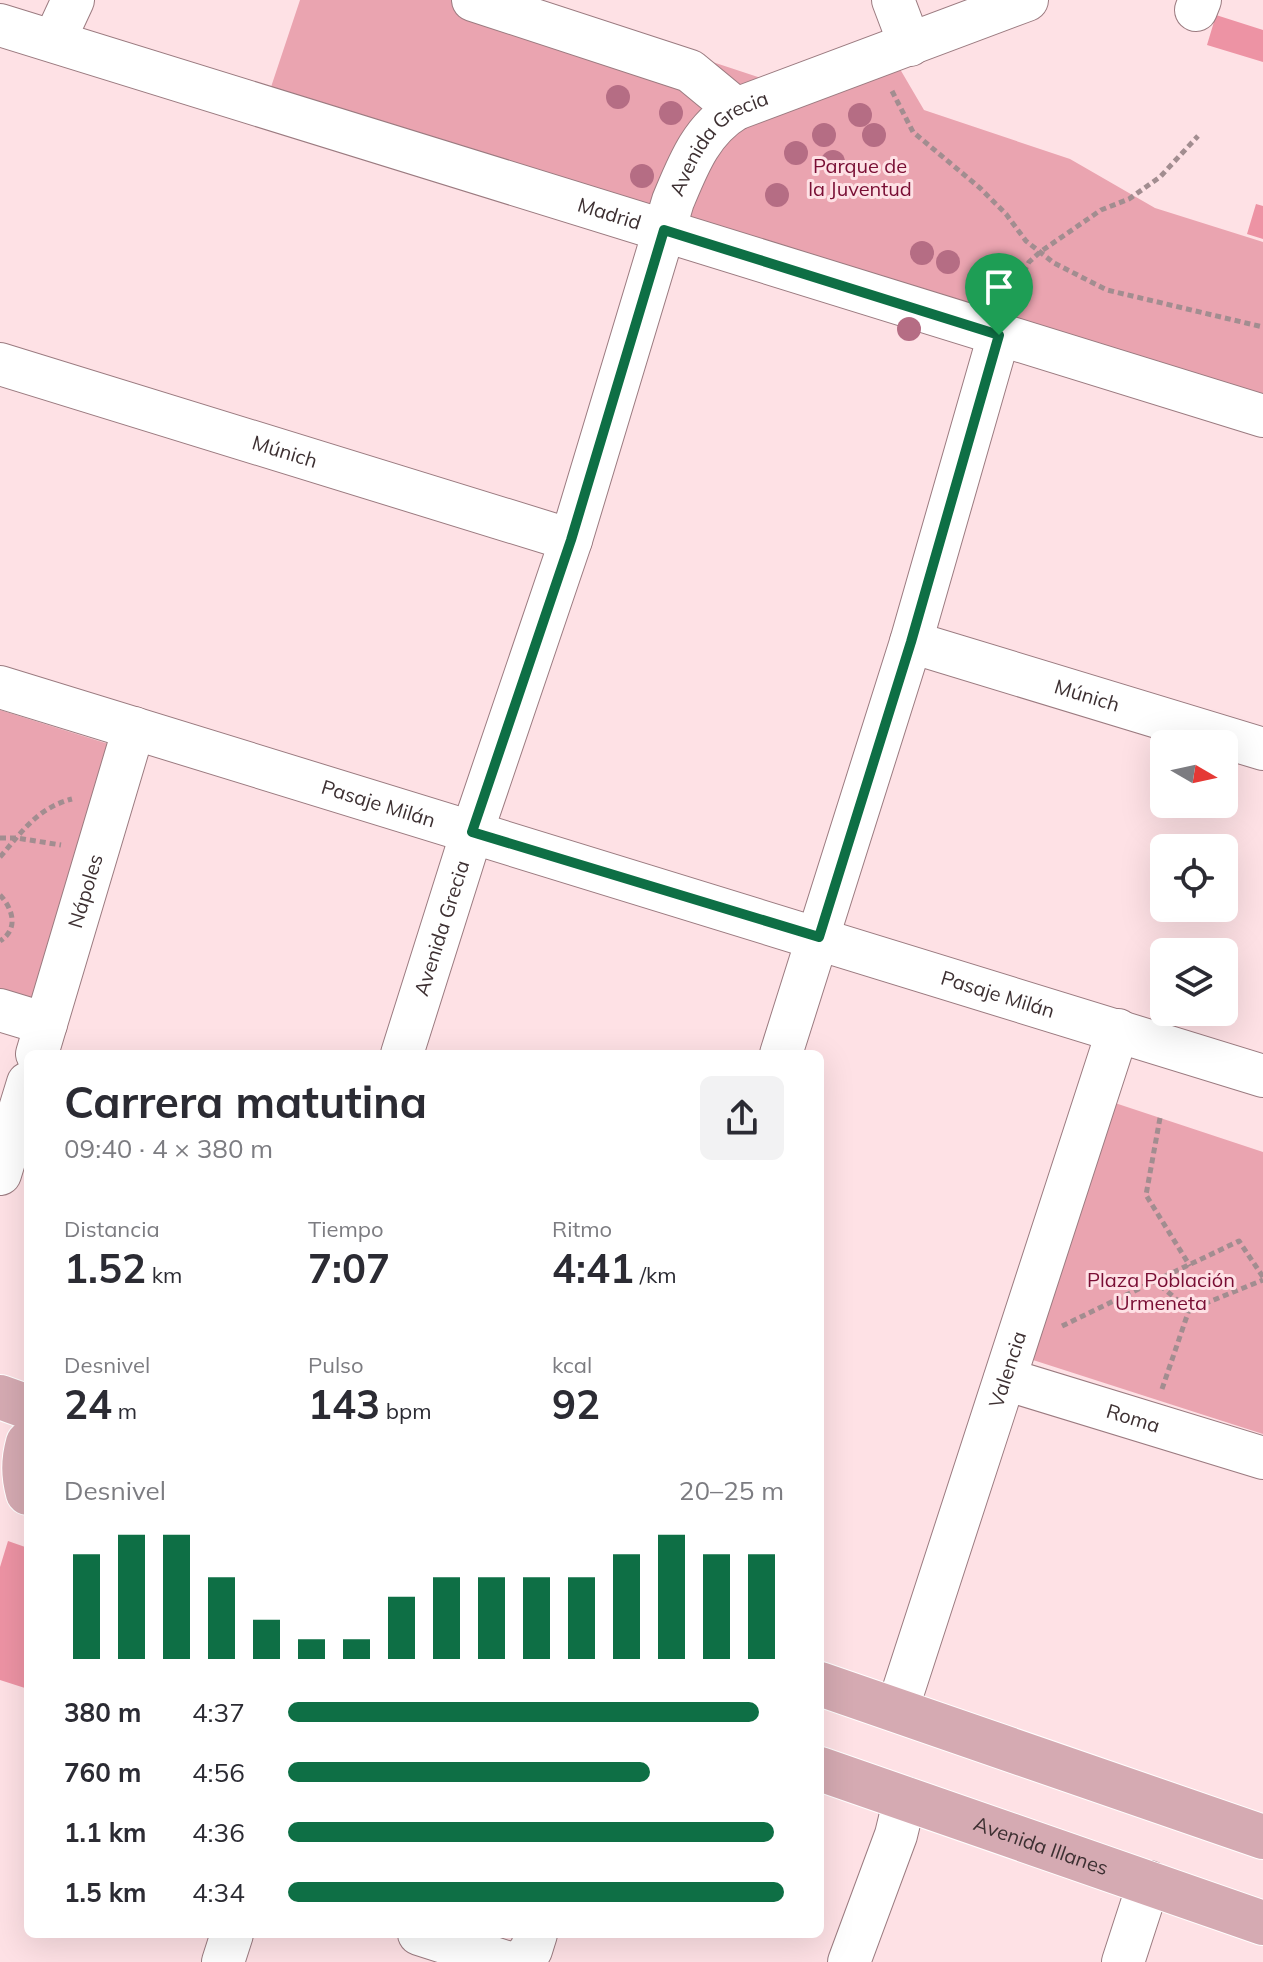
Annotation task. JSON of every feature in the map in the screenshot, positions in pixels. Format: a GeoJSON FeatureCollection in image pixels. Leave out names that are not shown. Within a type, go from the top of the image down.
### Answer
{"type":"FeatureCollection","features":[{"type":"Feature","properties":{"kind":"main road"},"geometry":{"type":"LineString","coordinates":[[0,1397],[24,1406]]}},
{"type":"Feature","properties":{"kind":"main road"},"geometry":{"type":"LineString","coordinates":[[0,1482],[24,1491]]}},
{"type":"Feature","properties":{"kind":"main road"},"geometry":{"type":"LineString","coordinates":[[824,1685],[1263,1837]]}},
{"type":"Feature","properties":{"kind":"main road","name":"Avenida Illanes"},"geometry":{"type":"LineString","coordinates":[[824,1770],[1263,1923]]}},
{"type":"Feature","properties":{"kind":"street"},"geometry":{"type":"LineString","coordinates":[[54,41],[73,0]]}},
{"type":"Feature","properties":{"kind":"street"},"geometry":{"type":"LineString","coordinates":[[473,0],[690,71],[736,109]]}},
{"type":"Feature","properties":{"kind":"street"},"geometry":{"type":"LineString","coordinates":[[892,50],[893,0]]}},
{"type":"Feature","properties":{"kind":"street","name":"Avenida Grecia"},"geometry":{"type":"LineString","coordinates":[[403,1050],[472,832],[571,540],[673,201],[696,148],[719,119],[736,109],[1027,0]]}},
{"type":"Feature","properties":{"kind":"street","name":"Madrid"},"geometry":{"type":"LineString","coordinates":[[2,30],[54,41],[1263,416]]}},
{"type":"Feature","properties":{"kind":"street"},"geometry":{"type":"LineString","coordinates":[[782,1050],[911,642],[999,335]]}},
{"type":"Feature","properties":{"kind":"street","name":"Múnich"},"geometry":{"type":"LineString","coordinates":[[0,364],[571,540]]}},
{"type":"Feature","properties":{"kind":"street","name":"Múnich"},"geometry":{"type":"LineString","coordinates":[[911,642],[1263,749]]}},
{"type":"Feature","properties":{"kind":"street","name":"Pasaje Milán"},"geometry":{"type":"LineString","coordinates":[[0,687],[1263,1076]]}},
{"type":"Feature","properties":{"kind":"street","name":"Nápoles"},"geometry":{"type":"LineString","coordinates":[[42,1039],[134,728]]}},
{"type":"Feature","properties":{"kind":"street"},"geometry":{"type":"LineString","coordinates":[[0,1010],[42,1039]]}},
{"type":"Feature","properties":{"kind":"street","name":"Valencia"},"geometry":{"type":"LineString","coordinates":[[897,1710],[1118,1030]]}},
{"type":"Feature","properties":{"kind":"street"},"geometry":{"type":"LineString","coordinates":[[0,1174],[24,1096]]}},
{"type":"Feature","properties":{"kind":"street","name":"Roma"},"geometry":{"type":"LineString","coordinates":[[1005,1379],[1263,1458]]}},
{"type":"Feature","properties":{"kind":"street"},"geometry":{"type":"LineString","coordinates":[[849,1962],[896,1835],[905,1798]]}},
{"type":"Feature","properties":{"kind":"street"},"geometry":{"type":"LineString","coordinates":[[1123,1962],[1149,1882]]}},
{"type":"Feature","properties":{"kind":"street"},"geometry":{"type":"LineString","coordinates":[[223,1962],[231,1938]]}},
{"type":"Feature","properties":{"kind":"street"},"geometry":{"type":"LineString","coordinates":[[431,1938],[506,1962]]}},
{"type":"Feature","properties":{"kind":"street"},"geometry":{"type":"LineString","coordinates":[[521,1962],[531,1950],[535,1938]]}},
{"type":"Feature","properties":{"kind":"path"},"geometry":{"type":"LineString","coordinates":[[892,50],[913,132],[980,188],[1006,214],[1026,241],[1054,263],[1107,290],[1263,327]]}},
{"type":"Feature","properties":{"kind":"path"},"geometry":{"type":"LineString","coordinates":[[999,335],[1018,280],[1029,262],[1101,210],[1129,199],[1150,185],[1198,136]]}},
{"type":"Feature","properties":{"kind":"path"},"geometry":{"type":"LineString","coordinates":[[0,857],[31,819],[60,802],[114,794]]}},
{"type":"Feature","properties":{"kind":"path"},"geometry":{"type":"LineString","coordinates":[[0,838],[17,838],[97,852]]}},
{"type":"Feature","properties":{"kind":"path"},"geometry":{"type":"LineString","coordinates":[[0,895],[10,906],[13,916],[6,938],[0,941]]}},
{"type":"Feature","properties":{"kind":"path"},"geometry":{"type":"LineString","coordinates":[[1160,1118],[1146,1195],[1190,1266]]}},
{"type":"Feature","properties":{"kind":"path"},"geometry":{"type":"LineString","coordinates":[[1061,1327],[1239,1241],[1263,1279],[1189,1310],[1150,1424]]}},
{"type":"Feature","properties":{"kind":"path"},"geometry":{"type":"LineString","coordinates":[[1155,1281],[1189,1310]]}},
{"type":"Feature","properties":{"kind":"green space","name":"Parque de la Juventud"},"geometry":{"type":"Polygon","coordinates":[[[300,0],[525,0],[812,95],[897,64],[924,110],[1070,159],[1155,208],[1263,242],[1263,399],[269,93],[300,0]]]}},
{"type":"Feature","properties":{"kind":"green space"},"geometry":{"type":"Polygon","coordinates":[[[0,710],[115,746],[34,1003],[0,992],[0,710]]]}},
{"type":"Feature","properties":{"kind":"green space","name":"Plaza Población Urmeneta"},"geometry":{"type":"Polygon","coordinates":[[[1115,1103],[1263,1152],[1263,1434],[1033,1360],[1115,1103]]]}},
{"type":"Feature","properties":{"kind":"building"},"geometry":{"type":"Polygon","coordinates":[[[1216,15],[1263,30],[1263,62],[1207,45],[1216,15]]]}},
{"type":"Feature","properties":{"kind":"building"},"geometry":{"type":"Polygon","coordinates":[[[1256,204],[1263,206],[1263,239],[1247,234],[1256,204]]]}},
{"type":"Feature","properties":{"kind":"building"},"geometry":{"type":"Polygon","coordinates":[[[8,1541],[24,1547],[24,1688],[0,1680],[0,1567],[8,1541]]]}},
{"type":"Feature","properties":{"kind":"route"},"geometry":{"type":"LineString","coordinates":[[664,230],[999,335],[911,642],[819,937],[472,832],[571,540],[664,230]]}}]}
